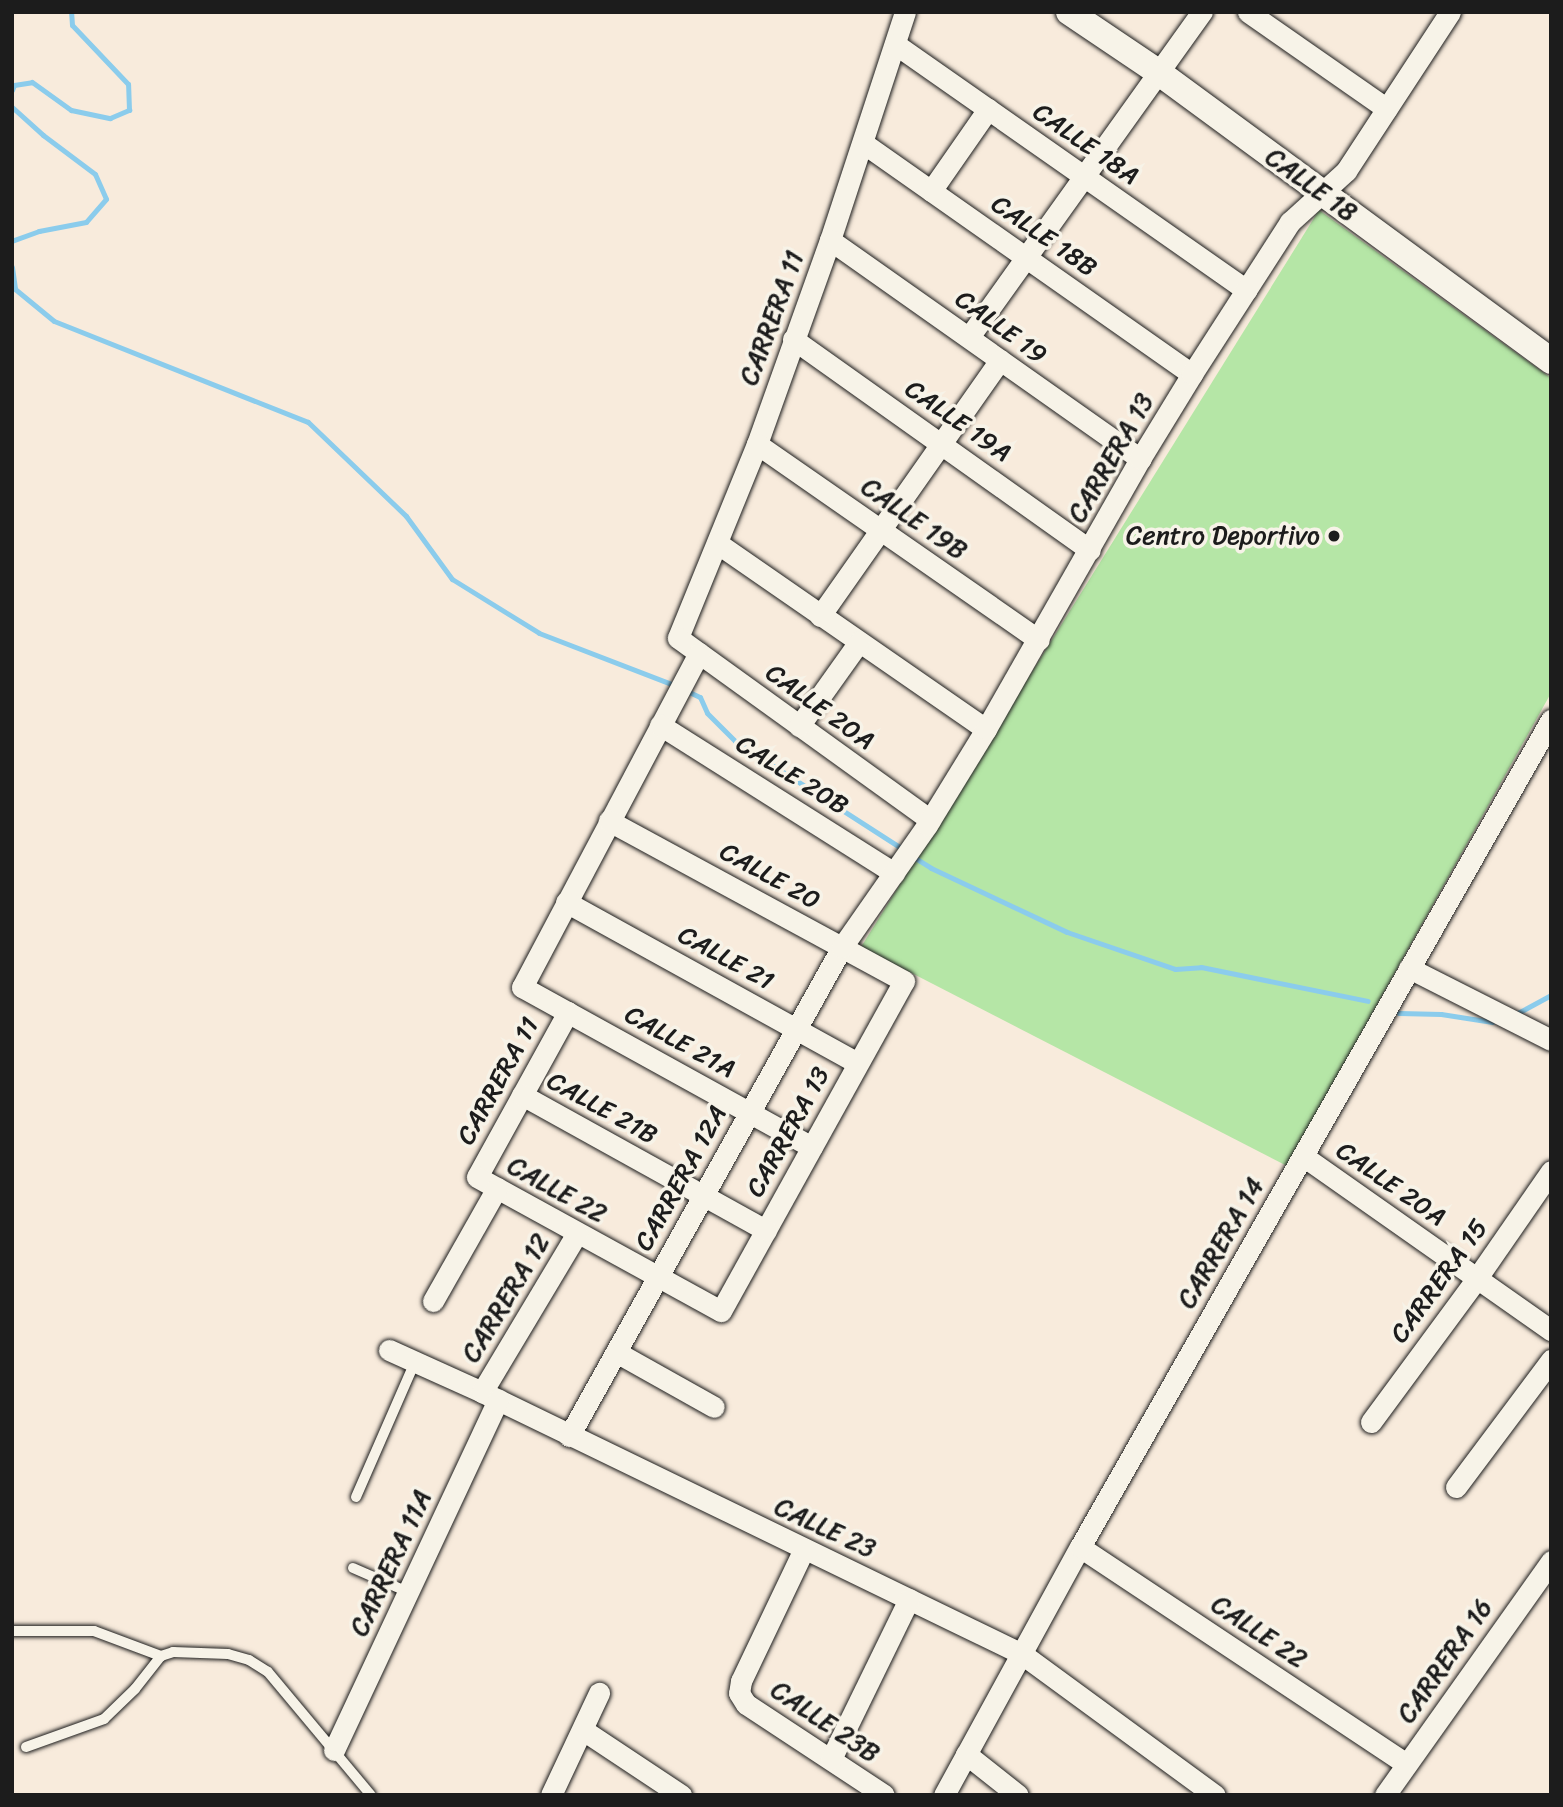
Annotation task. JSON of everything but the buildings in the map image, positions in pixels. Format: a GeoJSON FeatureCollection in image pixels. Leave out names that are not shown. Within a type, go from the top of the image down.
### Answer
{"type":"FeatureCollection","features":[{"type":"Feature","properties":{"kind":"street","name":"CARRERA 11"},"geometry":{"type":"LineString","coordinates":[[678,638],[757,444],[830,240],[905,12]]}},
{"type":"Feature","properties":{"kind":"street","name":"CALLE 18"},"geometry":{"type":"LineString","coordinates":[[1069,12],[1158,72],[1551,361]]}},
{"type":"Feature","properties":{"kind":"street"},"geometry":{"type":"LineString","coordinates":[[969,337],[1202,12]]}},
{"type":"Feature","properties":{"kind":"street"},"geometry":{"type":"LineString","coordinates":[[1248,12],[1387,109]]}},
{"type":"Feature","properties":{"kind":"street","name":"CARRERA 13"},"geometry":{"type":"LineString","coordinates":[[842,947],[928,823],[986,729],[1140,459],[1246,289],[1290,222],[1346,171],[1387,109],[1442,15]]}},
{"type":"Feature","properties":{"kind":"street","name":"CALLE 18A"},"geometry":{"type":"LineString","coordinates":[[895,44],[1246,289]]}},
{"type":"Feature","properties":{"kind":"street"},"geometry":{"type":"LineString","coordinates":[[932,191],[988,109]]}},
{"type":"Feature","properties":{"kind":"street","name":"CALLE 18B"},"geometry":{"type":"LineString","coordinates":[[863,143],[1192,374]]}},
{"type":"Feature","properties":{"kind":"street","name":"CALLE 19"},"geometry":{"type":"LineString","coordinates":[[830,240],[1140,459]]}},
{"type":"Feature","properties":{"kind":"street","name":"CALLE 19A"},"geometry":{"type":"LineString","coordinates":[[793,339],[1090,550]]}},
{"type":"Feature","properties":{"kind":"street"},"geometry":{"type":"LineString","coordinates":[[820,616],[999,360]]}},
{"type":"Feature","properties":{"kind":"street","name":"CALLE 19B"},"geometry":{"type":"LineString","coordinates":[[757,444],[1039,640]]}},
{"type":"Feature","properties":{"kind":"street"},"geometry":{"type":"LineString","coordinates":[[717,542],[986,729]]}},
{"type":"Feature","properties":{"kind":"street","name":"CALLE 20A"},"geometry":{"type":"LineString","coordinates":[[678,638],[928,823]]}},
{"type":"Feature","properties":{"kind":"street"},"geometry":{"type":"LineString","coordinates":[[799,726],[859,642]]}},
{"type":"Feature","properties":{"kind":"street"},"geometry":{"type":"LineString","coordinates":[[566,902],[699,653]]}},
{"type":"Feature","properties":{"kind":"street","name":"CARRERA 14"},"geometry":{"type":"LineString","coordinates":[[944,1795],[1080,1547],[1551,720]]}},
{"type":"Feature","properties":{"kind":"street","name":"CALLE 20B"},"geometry":{"type":"LineString","coordinates":[[660,725],[896,870]]}},
{"type":"Feature","properties":{"kind":"street","name":"CALLE 20"},"geometry":{"type":"LineString","coordinates":[[609,821],[904,981]]}},
{"type":"Feature","properties":{"kind":"street","name":"CALLE 21A"},"geometry":{"type":"LineString","coordinates":[[566,902],[522,987],[812,1147]]}},
{"type":"Feature","properties":{"kind":"street","name":"CALLE 21"},"geometry":{"type":"LineString","coordinates":[[566,902],[858,1063]]}},
{"type":"Feature","properties":{"kind":"street","name":"CARRERA 12A"},"geometry":{"type":"LineString","coordinates":[[569,1436],[842,947]]}},
{"type":"Feature","properties":{"kind":"street"},"geometry":{"type":"LineString","coordinates":[[1409,968],[1551,1040]]}},
{"type":"Feature","properties":{"kind":"street","name":"CARRERA 13"},"geometry":{"type":"LineString","coordinates":[[721,1311],[904,981]]}},
{"type":"Feature","properties":{"kind":"street","name":"CARRERA 11"},"geometry":{"type":"LineString","coordinates":[[477,1177],[568,1012]]}},
{"type":"Feature","properties":{"kind":"street","name":"CALLE 21B"},"geometry":{"type":"LineString","coordinates":[[522,1095],[766,1230]]}},
{"type":"Feature","properties":{"kind":"street","name":"CALLE 20A"},"geometry":{"type":"LineString","coordinates":[[1303,1156],[1551,1330]]}},
{"type":"Feature","properties":{"kind":"street","name":"CARRERA 15"},"geometry":{"type":"LineString","coordinates":[[1371,1422],[1477,1278],[1551,1171]]}},
{"type":"Feature","properties":{"kind":"street","name":"CALLE 22"},"geometry":{"type":"LineString","coordinates":[[477,1177],[721,1311]]}},
{"type":"Feature","properties":{"kind":"street"},"geometry":{"type":"LineString","coordinates":[[433,1301],[497,1188]]}},
{"type":"Feature","properties":{"kind":"street","name":"CARRERA 12"},"geometry":{"type":"LineString","coordinates":[[490,1396],[578,1233]]}},
{"type":"Feature","properties":{"kind":"street","name":"CALLE 23"},"geometry":{"type":"LineString","coordinates":[[389,1350],[490,1396],[1022,1654],[1215,1795]]}},
{"type":"Feature","properties":{"kind":"street"},"geometry":{"type":"LineString","coordinates":[[616,1352],[714,1407]]}},
{"type":"Feature","properties":{"kind":"street"},"geometry":{"type":"LineString","coordinates":[[1456,1487],[1551,1360]]}},
{"type":"Feature","properties":{"kind":"street","name":"CARRERA 11A"},"geometry":{"type":"LineString","coordinates":[[334,1750],[408,1592],[490,1396]]}},
{"type":"Feature","properties":{"kind":"street","name":"CALLE 22"},"geometry":{"type":"LineString","coordinates":[[1080,1547],[1406,1764]]}},
{"type":"Feature","properties":{"kind":"street","name":"CALLE 23B"},"geometry":{"type":"LineString","coordinates":[[804,1549],[741,1681],[739,1693],[746,1704],[884,1795]]}},
{"type":"Feature","properties":{"kind":"street","name":"CARRERA 16"},"geometry":{"type":"LineString","coordinates":[[1385,1795],[1551,1561]]}},
{"type":"Feature","properties":{"kind":"street"},"geometry":{"type":"LineString","coordinates":[[831,1759],[909,1599]]}},
{"type":"Feature","properties":{"kind":"street"},"geometry":{"type":"LineString","coordinates":[[551,1795],[598,1693]]}},
{"type":"Feature","properties":{"kind":"street"},"geometry":{"type":"LineString","coordinates":[[583,1730],[681,1795]]}},
{"type":"Feature","properties":{"kind":"street"},"geometry":{"type":"LineString","coordinates":[[966,1754],[1018,1795]]}},
{"type":"Feature","properties":{"kind":"lane"},"geometry":{"type":"LineString","coordinates":[[356,1497],[415,1362]]}},
{"type":"Feature","properties":{"kind":"lane"},"geometry":{"type":"LineString","coordinates":[[353,1568],[408,1592]]}},
{"type":"Feature","properties":{"kind":"lane"},"geometry":{"type":"LineString","coordinates":[[12,1631],[94,1631],[161,1656]]}},
{"type":"Feature","properties":{"kind":"lane"},"geometry":{"type":"LineString","coordinates":[[26,1747],[104,1718],[135,1689],[149,1667],[161,1656],[173,1652],[215,1654],[249,1660],[268,1672],[372,1795]]}},
{"type":"Feature","properties":{"kind":"green space","name":"Centro Deportivo"},"geometry":{"type":"Polygon","coordinates":[[[1319,210],[1551,378],[1551,693],[1287,1166],[861,947],[1319,210]]]}},
{"type":"Feature","properties":{"kind":"waterway"},"geometry":{"type":"LineString","coordinates":[[12,90],[14,85],[32,82],[71,110],[110,118],[129,110],[128,84],[72,25],[71,12]]}},
{"type":"Feature","properties":{"kind":"waterway"},"geometry":{"type":"LineString","coordinates":[[12,107],[43,135],[95,174],[106,199],[86,222],[39,231],[12,241]]}},
{"type":"Feature","properties":{"kind":"waterway"},"geometry":{"type":"LineString","coordinates":[[12,267],[15,289],[54,321],[308,422],[406,516],[452,579],[539,633],[674,685]]}},
{"type":"Feature","properties":{"kind":"waterway"},"geometry":{"type":"LineString","coordinates":[[687,691],[700,697],[707,713],[735,741],[904,850]]}},
{"type":"Feature","properties":{"kind":"waterway"},"geometry":{"type":"LineString","coordinates":[[912,856],[931,868],[1067,932],[1175,969],[1201,967],[1368,1001]]}},
{"type":"Feature","properties":{"kind":"waterway"},"geometry":{"type":"LineString","coordinates":[[1514,1015],[1551,995]]}},
{"type":"Feature","properties":{"kind":"waterway"},"geometry":{"type":"LineString","coordinates":[[1399,1013],[1441,1014],[1492,1022]]}},
{"type":"Feature","properties":{"kind":"place","name":"Centro Deportivo"},"geometry":{"type":"Point","coordinates":[1334,536]}}]}
